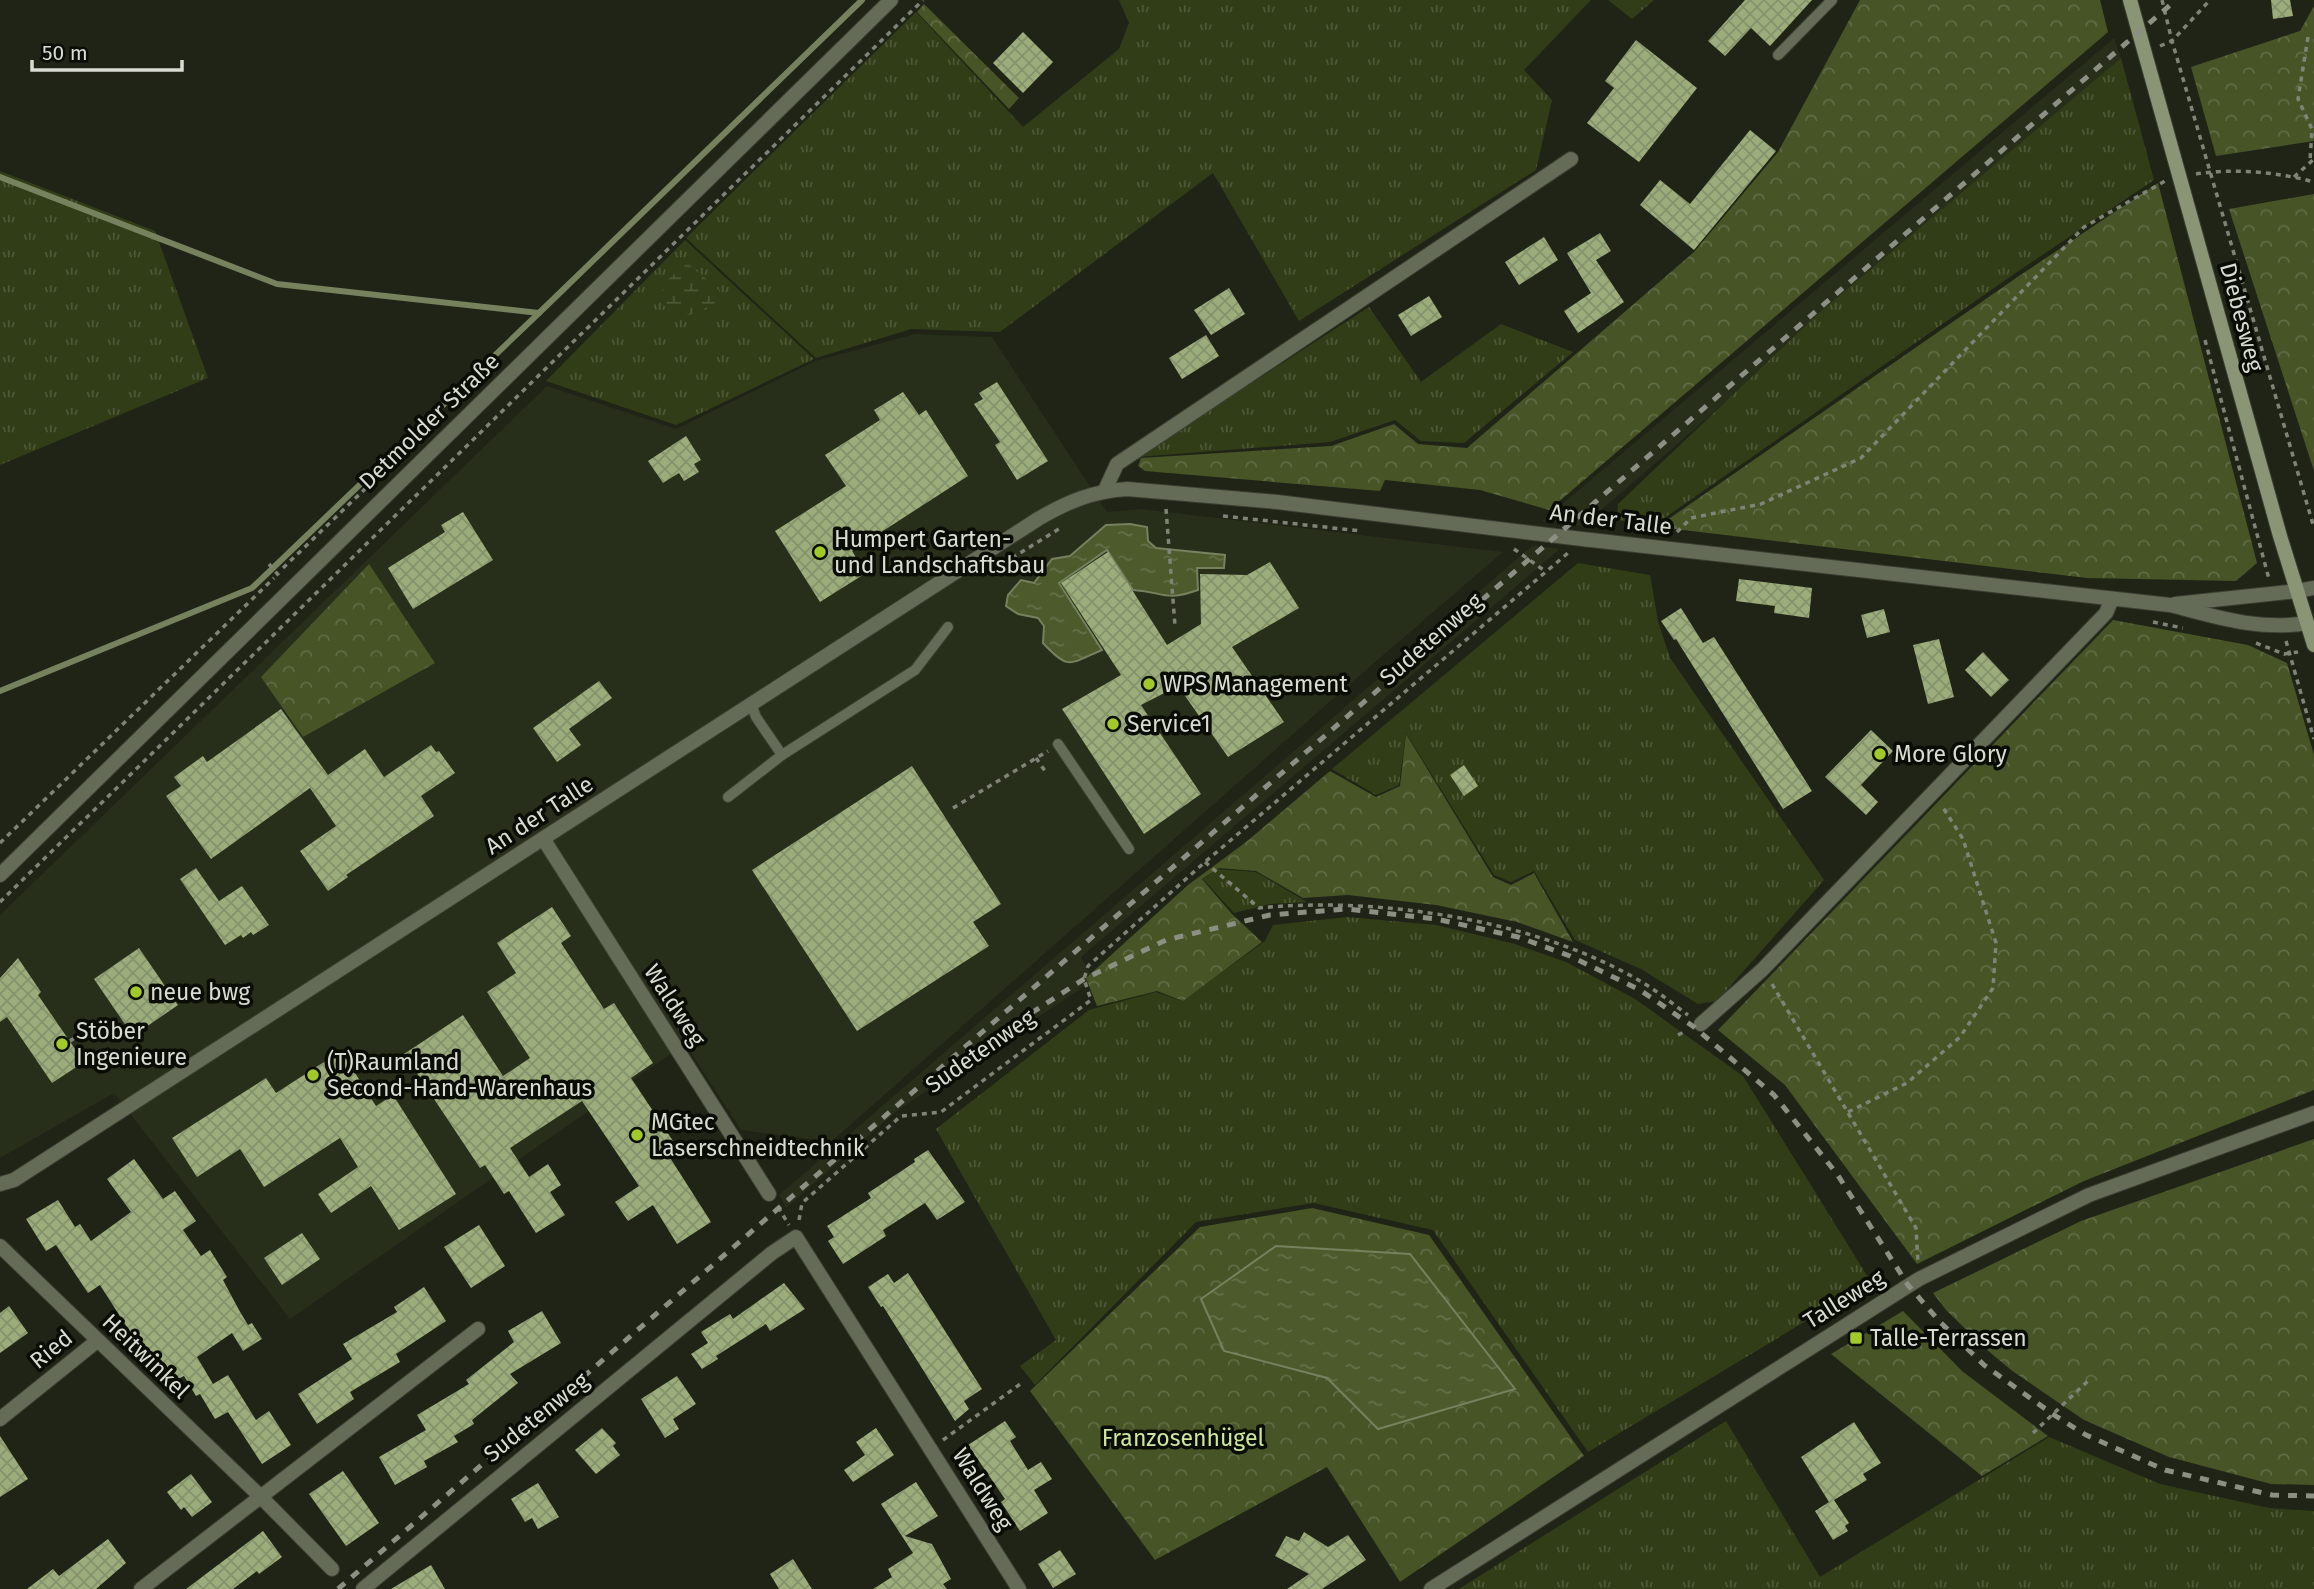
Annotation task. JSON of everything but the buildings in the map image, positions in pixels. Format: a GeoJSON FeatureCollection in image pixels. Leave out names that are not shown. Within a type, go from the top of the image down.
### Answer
{"type":"FeatureCollection","features":[{"type":"Feature","properties":{"kind":"main road","name":"Diebesweg"},"geometry":{"type":"LineString","coordinates":[[2130,0],[2280,536],[2297,590],[2311,622],[2308,647]]}},
{"type":"Feature","properties":{"kind":"street","name":"Detmolder Straße"},"geometry":{"type":"LineString","coordinates":[[0,875],[891,0]]}},
{"type":"Feature","properties":{"kind":"street"},"geometry":{"type":"LineString","coordinates":[[1105,490],[1117,464],[1571,159]]}},
{"type":"Feature","properties":{"kind":"street","name":"An der Talle"},"geometry":{"type":"LineString","coordinates":[[0,1184],[25,1173],[1038,519],[1062,505],[1105,490],[1126,489],[1277,502],[2170,605],[2253,625],[2283,627],[2311,622]]}},
{"type":"Feature","properties":{"kind":"street","name":"An der Talle"},"geometry":{"type":"LineString","coordinates":[[2170,605],[2314,588]]}},
{"type":"Feature","properties":{"kind":"street"},"geometry":{"type":"LineString","coordinates":[[1701,1024],[1762,970],[2106,613],[2112,599]]}},
{"type":"Feature","properties":{"kind":"street","name":"Waldweg"},"geometry":{"type":"LineString","coordinates":[[544,840],[769,1194]]}},
{"type":"Feature","properties":{"kind":"street","name":"Talleweg"},"geometry":{"type":"LineString","coordinates":[[1431,1589],[1919,1279],[2089,1195],[2314,1113]]}},
{"type":"Feature","properties":{"kind":"street","name":"Waldweg"},"geometry":{"type":"LineString","coordinates":[[796,1237],[1019,1589]]}},
{"type":"Feature","properties":{"kind":"street","name":"Sudetenweg"},"geometry":{"type":"LineString","coordinates":[[363,1589],[772,1253],[796,1237]]}},
{"type":"Feature","properties":{"kind":"street","name":"Heitwinkel"},"geometry":{"type":"LineString","coordinates":[[0,1246],[332,1569]]}},
{"type":"Feature","properties":{"kind":"street"},"geometry":{"type":"LineString","coordinates":[[141,1589],[478,1329]]}},
{"type":"Feature","properties":{"kind":"street","name":"Ried"},"geometry":{"type":"LineString","coordinates":[[0,1419],[97,1341]]}},
{"type":"Feature","properties":{"kind":"lane"},"geometry":{"type":"LineString","coordinates":[[1778,55],[1832,0]]}},
{"type":"Feature","properties":{"kind":"lane"},"geometry":{"type":"LineString","coordinates":[[728,797],[782,755],[915,670],[948,626]]}},
{"type":"Feature","properties":{"kind":"lane"},"geometry":{"type":"LineString","coordinates":[[751,704],[756,717],[782,755]]}},
{"type":"Feature","properties":{"kind":"lane"},"geometry":{"type":"LineString","coordinates":[[1058,744],[1129,849]]}},
{"type":"Feature","properties":{"kind":"path"},"geometry":{"type":"LineString","coordinates":[[0,902],[923,0]]}},
{"type":"Feature","properties":{"kind":"path"},"geometry":{"type":"LineString","coordinates":[[2162,0],[2314,528]]}},
{"type":"Feature","properties":{"kind":"path"},"geometry":{"type":"LineString","coordinates":[[2172,41],[2210,0]]}},
{"type":"Feature","properties":{"kind":"path"},"geometry":{"type":"LineString","coordinates":[[2294,177],[2312,160],[2312,129],[2298,99],[2308,37]]}},
{"type":"Feature","properties":{"kind":"path"},"geometry":{"type":"LineString","coordinates":[[2211,172],[2294,177],[2314,182]]}},
{"type":"Feature","properties":{"kind":"path"},"geometry":{"type":"LineString","coordinates":[[1663,548],[1691,518],[1761,504],[1861,458],[2084,228],[2158,183],[2180,177]]}},
{"type":"Feature","properties":{"kind":"path"},"geometry":{"type":"LineString","coordinates":[[1166,509],[1175,626]]}},
{"type":"Feature","properties":{"kind":"path","name":"Sudetenweg"},"geometry":{"type":"LineString","coordinates":[[796,1237],[802,1203],[901,1116],[941,1112],[1091,1000],[1084,979],[1087,966],[1567,554]]}},
{"type":"Feature","properties":{"kind":"path"},"geometry":{"type":"LineString","coordinates":[[0,842],[274,578]]}},
{"type":"Feature","properties":{"kind":"path"},"geometry":{"type":"LineString","coordinates":[[2144,620],[2194,630]]}},
{"type":"Feature","properties":{"kind":"path"},"geometry":{"type":"LineString","coordinates":[[2255,642],[2284,654],[2308,647]]}},
{"type":"Feature","properties":{"kind":"path"},"geometry":{"type":"LineString","coordinates":[[953,807],[1058,744]]}},
{"type":"Feature","properties":{"kind":"path"},"geometry":{"type":"LineString","coordinates":[[1036,757],[1045,771]]}},
{"type":"Feature","properties":{"kind":"path"},"geometry":{"type":"LineString","coordinates":[[1847,1112],[1907,1083],[1960,1037],[1993,988],[1996,943],[1963,839],[1933,793]]}},
{"type":"Feature","properties":{"kind":"path"},"geometry":{"type":"LineString","coordinates":[[1205,862],[1259,908],[1302,903],[1346,904],[1436,914],[1518,931],[1574,949],[1644,983],[1701,1024]]}},
{"type":"Feature","properties":{"kind":"path"},"geometry":{"type":"LineString","coordinates":[[1762,970],[1916,1228],[1919,1279]]}},
{"type":"Feature","properties":{"kind":"path"},"geometry":{"type":"LineString","coordinates":[[70,1041],[103,1019]]}},
{"type":"Feature","properties":{"kind":"path"},"geometry":{"type":"LineString","coordinates":[[2033,1433],[2090,1379]]}},
{"type":"Feature","properties":{"kind":"path"},"geometry":{"type":"LineString","coordinates":[[946,1438],[1023,1382]]}},
{"type":"Feature","properties":{"kind":"shaded area"},"geometry":{"type":"Polygon","coordinates":[[[2114,38],[2121,58],[1583,526],[1542,521],[2114,38]]]}},
{"type":"Feature","properties":{"kind":"shaded area"},"geometry":{"type":"Polygon","coordinates":[[[915,334],[992,337],[1107,512],[1141,509],[1503,552],[831,1142],[741,1130],[685,1044],[290,1319],[114,1093],[0,1158],[0,915],[547,386],[676,429],[815,361],[915,334]]]}},
{"type":"Feature","properties":{"kind":"shaded area"},"geometry":{"type":"Polygon","coordinates":[[[1533,545],[1560,549],[1081,957],[1094,980],[898,1110],[786,1208],[779,1195],[1533,545]]]}},
{"type":"Feature","properties":{"kind":"green space"},"geometry":{"type":"Polygon","coordinates":[[[1119,0],[1591,0],[1524,70],[1552,100],[1536,170],[1299,321],[1213,173],[1000,332],[911,329],[816,358],[686,238],[916,12],[1023,127],[1119,49],[1129,23],[1119,0]]]}},
{"type":"Feature","properties":{"kind":"green space"},"geometry":{"type":"Polygon","coordinates":[[[1608,0],[1654,0],[1632,19],[1608,0]]]}},
{"type":"Feature","properties":{"kind":"green space"},"geometry":{"type":"Polygon","coordinates":[[[1860,0],[2100,0],[2108,32],[1549,510],[1480,490],[1385,480],[1380,491],[1145,471],[1138,466],[1141,458],[1331,446],[1394,424],[1418,444],[1467,448],[1694,252],[1778,152],[1860,0]]]}},
{"type":"Feature","properties":{"kind":"green space"},"geometry":{"type":"Polygon","coordinates":[[[924,4],[1019,98],[1009,109],[917,12],[924,4]]]}},
{"type":"Feature","properties":{"kind":"green space"},"geometry":{"type":"Polygon","coordinates":[[[2314,6],[2314,141],[2216,156],[2191,67],[2300,31],[2314,6]]]}},
{"type":"Feature","properties":{"kind":"green space"},"geometry":{"type":"Polygon","coordinates":[[[2121,58],[2154,180],[2017,272],[1653,526],[1617,520],[1618,504],[1818,314],[2121,58]]]}},
{"type":"Feature","properties":{"kind":"green space"},"geometry":{"type":"Polygon","coordinates":[[[0,171],[155,231],[208,378],[0,465],[0,171]]]}},
{"type":"Feature","properties":{"kind":"green space"},"geometry":{"type":"Polygon","coordinates":[[[2158,183],[2257,563],[2236,581],[2087,578],[1657,527],[2019,276],[2158,183]]]}},
{"type":"Feature","properties":{"kind":"green space"},"geometry":{"type":"Polygon","coordinates":[[[2314,194],[2314,471],[2229,209],[2314,194]]]}},
{"type":"Feature","properties":{"kind":"green space"},"geometry":{"type":"Polygon","coordinates":[[[685,240],[814,359],[676,425],[546,381],[685,240]]]}},
{"type":"Feature","properties":{"kind":"green space"},"geometry":{"type":"Polygon","coordinates":[[[687,263],[720,291],[714,304],[690,315],[664,306],[662,285],[687,263]]]}},
{"type":"Feature","properties":{"kind":"green space"},"geometry":{"type":"Polygon","coordinates":[[[1369,307],[1421,382],[1501,324],[1573,352],[1464,443],[1421,441],[1395,420],[1330,442],[1137,457],[1369,307]]]}},
{"type":"Feature","properties":{"kind":"green space"},"geometry":{"type":"Polygon","coordinates":[[[1578,563],[1650,575],[1658,621],[1670,658],[1824,880],[1717,1001],[1698,1004],[1641,969],[1575,940],[1534,871],[1511,882],[1494,875],[1406,733],[1399,785],[1376,795],[1332,769],[1578,563]]]}},
{"type":"Feature","properties":{"kind":"green space"},"geometry":{"type":"Polygon","coordinates":[[[369,564],[435,663],[303,737],[261,677],[369,564]]]}},
{"type":"Feature","properties":{"kind":"green space"},"geometry":{"type":"Polygon","coordinates":[[[2113,620],[2248,645],[2287,663],[2314,755],[2314,1090],[2084,1181],[1917,1264],[1785,1085],[1718,1030],[2113,620]]]}},
{"type":"Feature","properties":{"kind":"green space"},"geometry":{"type":"Polygon","coordinates":[[[1406,734],[1493,877],[1511,885],[1534,873],[1573,942],[1517,922],[1436,905],[1348,895],[1303,898],[1256,871],[1219,868],[1202,879],[1232,914],[1262,942],[1183,1001],[1157,991],[1097,1006],[1086,978],[1188,885],[1246,842],[1330,771],[1376,797],[1400,786],[1406,734]]]}},
{"type":"Feature","properties":{"kind":"green space"},"geometry":{"type":"Polygon","coordinates":[[[1218,869],[1256,872],[1307,902],[1270,904],[1234,913],[1203,879],[1218,869]]]}},
{"type":"Feature","properties":{"kind":"green space"},"geometry":{"type":"Polygon","coordinates":[[[1347,917],[1436,925],[1515,944],[1566,962],[1635,999],[1743,1076],[1871,1282],[1588,1452],[1433,1230],[1314,1203],[1196,1222],[1035,1385],[1020,1366],[1056,1340],[936,1129],[1089,1010],[1156,992],[1182,1001],[1265,941],[1273,925],[1347,917]]]}},
{"type":"Feature","properties":{"kind":"green space"},"geometry":{"type":"Polygon","coordinates":[[[2314,1139],[2314,1485],[2271,1484],[2169,1457],[2084,1420],[2011,1370],[1986,1349],[1946,1310],[1933,1293],[2081,1221],[2314,1139]]]}},
{"type":"Feature","properties":{"kind":"green space","name":"Franzosenhügel"},"geometry":{"type":"Polygon","coordinates":[[[1312,1208],[1429,1235],[1584,1456],[1400,1582],[1327,1467],[1155,1560],[1030,1391],[1200,1227],[1312,1208]],[[1327,1378],[1379,1429],[1514,1389],[1327,1378]]]}},
{"type":"Feature","properties":{"kind":"green space"},"geometry":{"type":"Polygon","coordinates":[[[1903,1311],[1962,1371],[2048,1436],[1982,1476],[1831,1354],[1903,1311]]]}},
{"type":"Feature","properties":{"kind":"green space"},"geometry":{"type":"Polygon","coordinates":[[[1726,1421],[1820,1577],[2049,1437],[2160,1484],[2269,1508],[2314,1511],[2314,1589],[1459,1589],[1726,1421]]]}},
{"type":"Feature","properties":{"kind":"water"},"geometry":{"type":"Polygon","coordinates":[[[1130,524],[1147,527],[1148,541],[1156,548],[1225,555],[1224,568],[1197,568],[1198,590],[1165,595],[1133,590],[1107,550],[1059,583],[1102,650],[1076,661],[1064,661],[1043,643],[1044,626],[1038,618],[1018,614],[1006,606],[1008,595],[1021,580],[1034,583],[1052,559],[1070,556],[1106,525],[1130,524]]]}},
{"type":"Feature","properties":{"kind":"water"},"geometry":{"type":"Polygon","coordinates":[[[1276,1246],[1410,1254],[1515,1389],[1378,1429],[1327,1378],[1224,1351],[1201,1299],[1276,1246]]]}},
{"type":"Feature","properties":{"kind":"waterway"},"geometry":{"type":"LineString","coordinates":[[0,177],[277,284],[539,313],[862,0]]}},
{"type":"Feature","properties":{"kind":"waterway"},"geometry":{"type":"LineString","coordinates":[[0,691],[252,588],[539,313]]}},
{"type":"Feature","properties":{"kind":"railway"},"geometry":{"type":"LineString","coordinates":[[338,1589],[2176,0]]}},
{"type":"Feature","properties":{"kind":"railway"},"geometry":{"type":"LineString","coordinates":[[971,1052],[1084,979],[1166,940],[1270,915],[1346,909],[1436,919],[1518,937],[1570,956],[1640,990],[1694,1027],[1774,1095],[1837,1174],[1908,1285],[1940,1322],[1984,1365],[2054,1415],[2086,1435],[2165,1470],[2272,1495],[2314,1496]]}},
{"type":"Feature","properties":{"kind":"place","name":"Humpert Garten- und Landschaftsbau"},"geometry":{"type":"Point","coordinates":[820,552]}},
{"type":"Feature","properties":{"kind":"place","name":"WPS Management"},"geometry":{"type":"Point","coordinates":[1149,684]}},
{"type":"Feature","properties":{"kind":"place","name":"Service1"},"geometry":{"type":"Point","coordinates":[1113,724]}},
{"type":"Feature","properties":{"kind":"place","name":"More Glory"},"geometry":{"type":"Point","coordinates":[1880,754]}},
{"type":"Feature","properties":{"kind":"place","name":"neue bwg"},"geometry":{"type":"Point","coordinates":[136,992]}},
{"type":"Feature","properties":{"kind":"place","name":"Stöber Ingenieure"},"geometry":{"type":"Point","coordinates":[62,1044]}},
{"type":"Feature","properties":{"kind":"place","name":"(T)Raumland Second-Hand-Warenhaus"},"geometry":{"type":"Point","coordinates":[313,1075]}},
{"type":"Feature","properties":{"kind":"place","name":"MGtec Laserschneidtechnik"},"geometry":{"type":"Point","coordinates":[637,1135]}},
{"type":"Feature","properties":{"kind":"place","name":"Talle-Terrassen"},"geometry":{"type":"Point","coordinates":[1856,1338]}}]}
